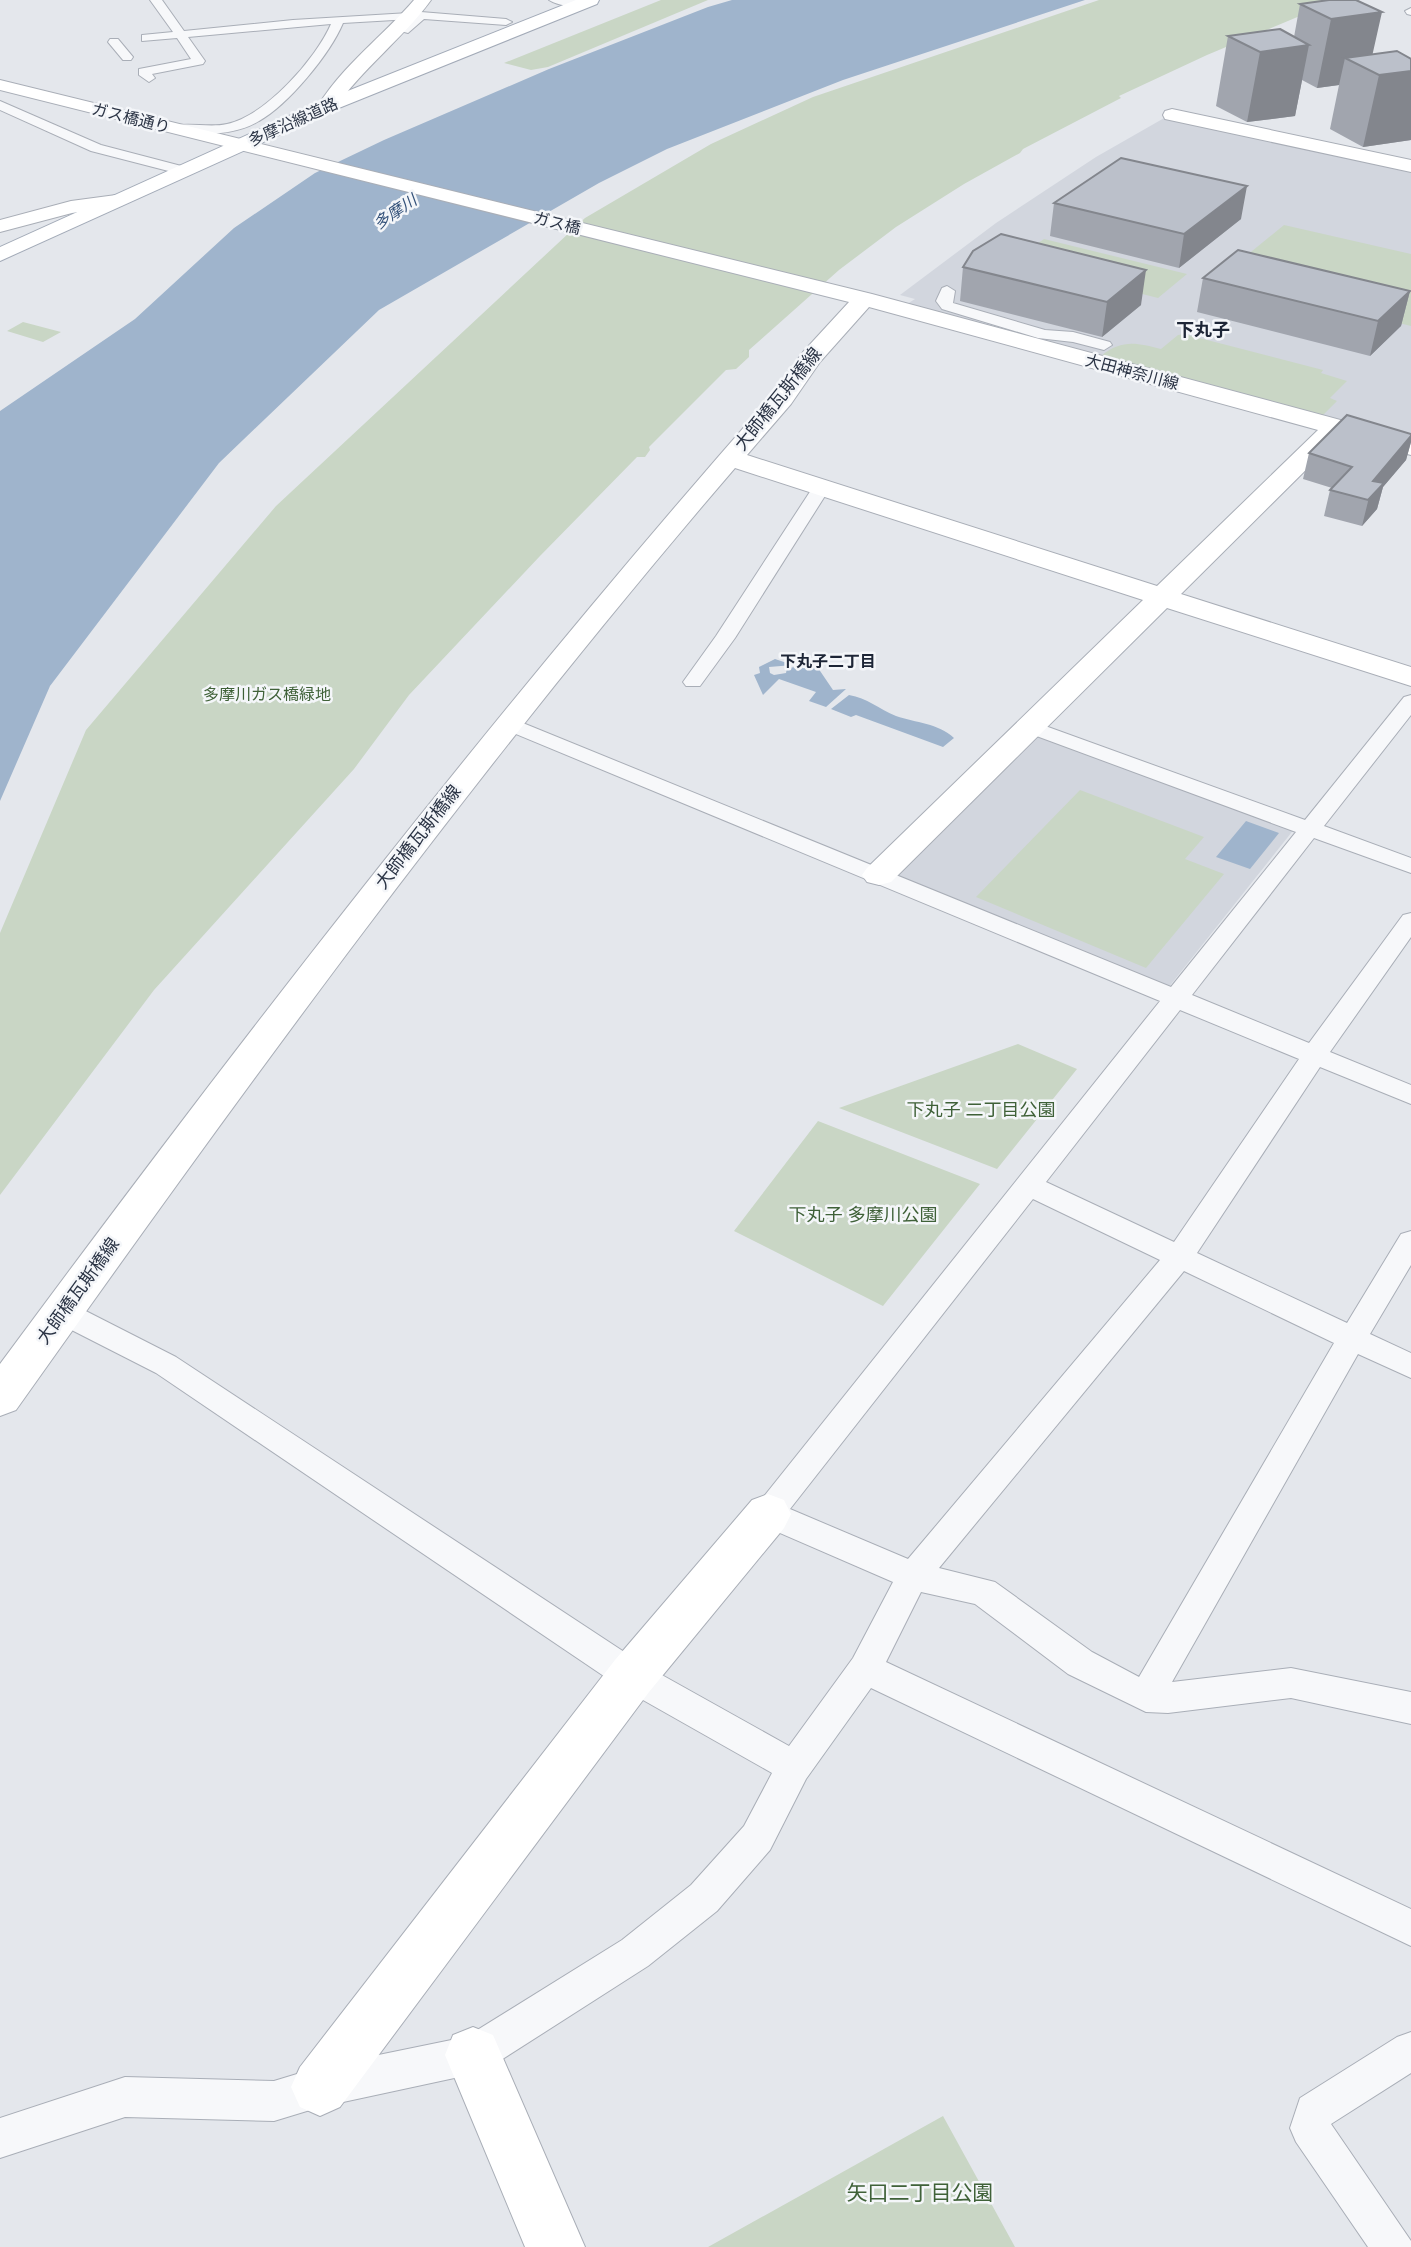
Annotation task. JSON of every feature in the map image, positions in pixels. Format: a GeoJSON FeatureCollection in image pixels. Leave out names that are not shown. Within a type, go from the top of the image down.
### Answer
{"type":"FeatureCollection","features":[{"type":"Feature","properties":{"kind":"street"},"geometry":{"type":"LineString","coordinates":[[149,78],[144,72],[199,61],[156,0]]}},
{"type":"Feature","properties":{"kind":"street"},"geometry":{"type":"LineString","coordinates":[[327,106],[337,89],[423,0]]}},
{"type":"Feature","properties":{"kind":"street"},"geometry":{"type":"LineString","coordinates":[[555,0],[586,2]]}},
{"type":"Feature","properties":{"kind":"street","name":"多摩沿線道路"},"geometry":{"type":"LineString","coordinates":[[0,255],[184,171],[252,147],[327,106],[586,2]]}},
{"type":"Feature","properties":{"kind":"street"},"geometry":{"type":"LineString","coordinates":[[404,22],[408,29],[421,15],[506,22]]}},
{"type":"Feature","properties":{"kind":"street"},"geometry":{"type":"LineString","coordinates":[[177,129],[192,127],[213,131],[256,118],[298,78],[328,43],[339,20]]}},
{"type":"Feature","properties":{"kind":"street"},"geometry":{"type":"LineString","coordinates":[[146,38],[339,20],[404,22]]}},
{"type":"Feature","properties":{"kind":"street"},"geometry":{"type":"LineString","coordinates":[[114,42],[127,57]]}},
{"type":"Feature","properties":{"kind":"street","name":"ガス橋通り"},"geometry":{"type":"LineString","coordinates":[[0,85],[252,147]]}},
{"type":"Feature","properties":{"kind":"street"},"geometry":{"type":"LineString","coordinates":[[0,105],[96,148],[184,171]]}},
{"type":"Feature","properties":{"kind":"street"},"geometry":{"type":"LineString","coordinates":[[1172,115],[1411,166]]}},
{"type":"Feature","properties":{"kind":"street","name":"ガス橋"},"geometry":{"type":"LineString","coordinates":[[252,147],[858,298]]}},
{"type":"Feature","properties":{"kind":"street"},"geometry":{"type":"LineString","coordinates":[[0,226],[71,207],[116,201]]}},
{"type":"Feature","properties":{"kind":"street"},"geometry":{"type":"LineString","coordinates":[[947,291],[944,301],[947,306],[1044,335],[1073,337],[1104,345]]}},
{"type":"Feature","properties":{"kind":"street","name":"大田神奈川線"},"geometry":{"type":"LineString","coordinates":[[858,298],[1411,447]]}},
{"type":"Feature","properties":{"kind":"street","name":"大師橋瓦斯橋線"},"geometry":{"type":"LineString","coordinates":[[0,1398],[347,927],[506,723],[782,399],[858,298]]}},
{"type":"Feature","properties":{"kind":"street"},"geometry":{"type":"LineString","coordinates":[[879,875],[1335,427]]}},
{"type":"Feature","properties":{"kind":"street"},"geometry":{"type":"LineString","coordinates":[[729,458],[1411,677]]}},
{"type":"Feature","properties":{"kind":"street"},"geometry":{"type":"LineString","coordinates":[[693,682],[821,488]]}},
{"type":"Feature","properties":{"kind":"street"},"geometry":{"type":"LineString","coordinates":[[320,2087],[632,1676],[768,1514],[1411,701]]}},
{"type":"Feature","properties":{"kind":"street"},"geometry":{"type":"LineString","coordinates":[[506,723],[1411,1095]]}},
{"type":"Feature","properties":{"kind":"street"},"geometry":{"type":"LineString","coordinates":[[1030,727],[1411,866]]}},
{"type":"Feature","properties":{"kind":"street"},"geometry":{"type":"LineString","coordinates":[[0,2138],[125,2097],[274,2101],[320,2087],[472,2055],[635,1953],[704,1898],[757,1838],[794,1767],[865,1669],[913,1576],[1179,1257],[1315,1055],[1411,920]]}},
{"type":"Feature","properties":{"kind":"street"},"geometry":{"type":"LineString","coordinates":[[1028,1185],[1411,1366]]}},
{"type":"Feature","properties":{"kind":"street"},"geometry":{"type":"LineString","coordinates":[[1146,1697],[1308,1412],[1411,1241]]}},
{"type":"Feature","properties":{"kind":"street"},"geometry":{"type":"LineString","coordinates":[[62,1312],[166,1365],[632,1676],[794,1767]]}},
{"type":"Feature","properties":{"kind":"street"},"geometry":{"type":"LineString","coordinates":[[768,1514],[913,1576],[984,1592],[1080,1663],[1146,1697],[1168,1698],[1291,1683],[1411,1708]]}},
{"type":"Feature","properties":{"kind":"street"},"geometry":{"type":"LineString","coordinates":[[865,1669],[1411,1928]]}},
{"type":"Feature","properties":{"kind":"street"},"geometry":{"type":"LineString","coordinates":[[1393,2247],[1310,2127],[1314,2112],[1411,2051]]}},
{"type":"Feature","properties":{"kind":"street"},"geometry":{"type":"LineString","coordinates":[[472,2055],[555,2247]]}},
{"type":"Feature","properties":{"kind":"shaded area"},"geometry":{"type":"Polygon","coordinates":[[[1166,117],[1411,170],[1411,436],[1314,413],[907,304],[915,299],[900,295],[996,223],[1096,157],[1166,117]]]}},
{"type":"Feature","properties":{"kind":"shaded area"},"geometry":{"type":"Polygon","coordinates":[[[1036,734],[1295,828],[1168,988],[895,875],[1036,734]]]}},
{"type":"Feature","properties":{"kind":"green space"},"geometry":{"type":"Polygon","coordinates":[[[661,0],[708,0],[548,67],[531,70],[504,63],[661,0]]]}},
{"type":"Feature","properties":{"kind":"green space","name":"多摩川ガス橋緑地"},"geometry":{"type":"Polygon","coordinates":[[[1099,0],[1338,0],[1207,55],[1119,96],[1121,98],[1023,149],[964,184],[896,227],[839,270],[749,350],[749,357],[736,369],[726,370],[649,447],[645,457],[637,457],[540,556],[409,695],[354,769],[154,990],[0,1195],[0,933],[86,730],[276,506],[585,218],[711,144],[813,97],[1099,0]]]}},
{"type":"Feature","properties":{"kind":"green space"},"geometry":{"type":"Polygon","coordinates":[[[1284,225],[1411,254],[1411,326],[1219,278],[1284,225]]]}},
{"type":"Feature","properties":{"kind":"green space"},"geometry":{"type":"Polygon","coordinates":[[[1044,239],[1187,274],[1158,298],[1013,261],[1044,239]]]}},
{"type":"Feature","properties":{"kind":"green space"},"geometry":{"type":"Polygon","coordinates":[[[23,322],[61,332],[43,342],[7,331],[23,322]]]}},
{"type":"Feature","properties":{"kind":"green space"},"geometry":{"type":"Polygon","coordinates":[[[1184,334],[1323,370],[1321,373],[1347,381],[1330,398],[1337,401],[1323,415],[1101,356],[1116,347],[1130,344],[1161,349],[1178,335],[1184,334]]]}},
{"type":"Feature","properties":{"kind":"green space"},"geometry":{"type":"Polygon","coordinates":[[[1080,790],[1204,837],[1185,859],[1224,874],[1146,968],[976,897],[1080,790]]]}},
{"type":"Feature","properties":{"kind":"green space","name":"下丸子 二丁目公園"},"geometry":{"type":"Polygon","coordinates":[[[1018,1044],[1077,1069],[997,1169],[839,1108],[1018,1044]]]}},
{"type":"Feature","properties":{"kind":"green space","name":"下丸子 多摩川公園"},"geometry":{"type":"Polygon","coordinates":[[[818,1121],[980,1184],[883,1306],[734,1231],[818,1121]]]}},
{"type":"Feature","properties":{"kind":"green space","name":"矢口二丁目公園"},"geometry":{"type":"Polygon","coordinates":[[[943,2116],[1015,2247],[708,2247],[943,2116]]]}},
{"type":"Feature","properties":{"kind":"water","name":"多摩川"},"geometry":{"type":"Polygon","coordinates":[[[732,0],[1085,0],[843,80],[667,149],[599,183],[379,310],[219,463],[50,686],[0,801],[0,411],[135,319],[234,228],[315,173],[384,140],[549,69],[732,0]]]}},
{"type":"Feature","properties":{"kind":"water"},"geometry":{"type":"Polygon","coordinates":[[[775,659],[793,665],[769,667],[770,673],[774,675],[786,673],[787,668],[816,665],[833,690],[846,689],[826,707],[809,701],[816,692],[779,679],[763,695],[754,675],[760,673],[759,667],[775,659]]]}},
{"type":"Feature","properties":{"kind":"water"},"geometry":{"type":"Polygon","coordinates":[[[849,695],[896,716],[934,726],[954,738],[943,747],[856,715],[851,717],[831,709],[849,695]]]}},
{"type":"Feature","properties":{"kind":"water"},"geometry":{"type":"Polygon","coordinates":[[[1246,821],[1279,833],[1250,869],[1216,857],[1246,821]]]}},
{"type":"Feature","properties":{"kind":"building"},"geometry":{"type":"Polygon","coordinates":[[[1356,0],[1382,12],[1331,19],[1300,4],[1356,0]]]}},
{"type":"Feature","properties":{"kind":"building"},"geometry":{"type":"Polygon","coordinates":[[[1280,29],[1309,45],[1260,52],[1228,36],[1280,29]]]}},
{"type":"Feature","properties":{"kind":"building"},"geometry":{"type":"Polygon","coordinates":[[[1397,51],[1411,59],[1411,71],[1379,75],[1345,58],[1397,51]]]}},
{"type":"Feature","properties":{"kind":"building"},"geometry":{"type":"Polygon","coordinates":[[[1121,158],[1247,186],[1184,234],[1054,203],[1121,158]]]}},
{"type":"Feature","properties":{"kind":"building"},"geometry":{"type":"Polygon","coordinates":[[[1001,234],[1146,270],[1107,302],[963,267],[973,251],[1001,234]]]}},
{"type":"Feature","properties":{"kind":"building"},"geometry":{"type":"Polygon","coordinates":[[[1238,250],[1410,291],[1378,321],[1203,278],[1238,250]]]}},
{"type":"Feature","properties":{"kind":"building"},"geometry":{"type":"Polygon","coordinates":[[[1347,415],[1411,434],[1373,481],[1384,483],[1368,500],[1330,490],[1352,467],[1309,453],[1347,415]]]}},
{"type":"Feature","properties":{"kind":"district","name":"下丸子"},"geometry":{"type":"Point","coordinates":[1203,330]}},
{"type":"Feature","properties":{"kind":"district","name":"下丸子二丁目"},"geometry":{"type":"Point","coordinates":[828,661]}}]}
